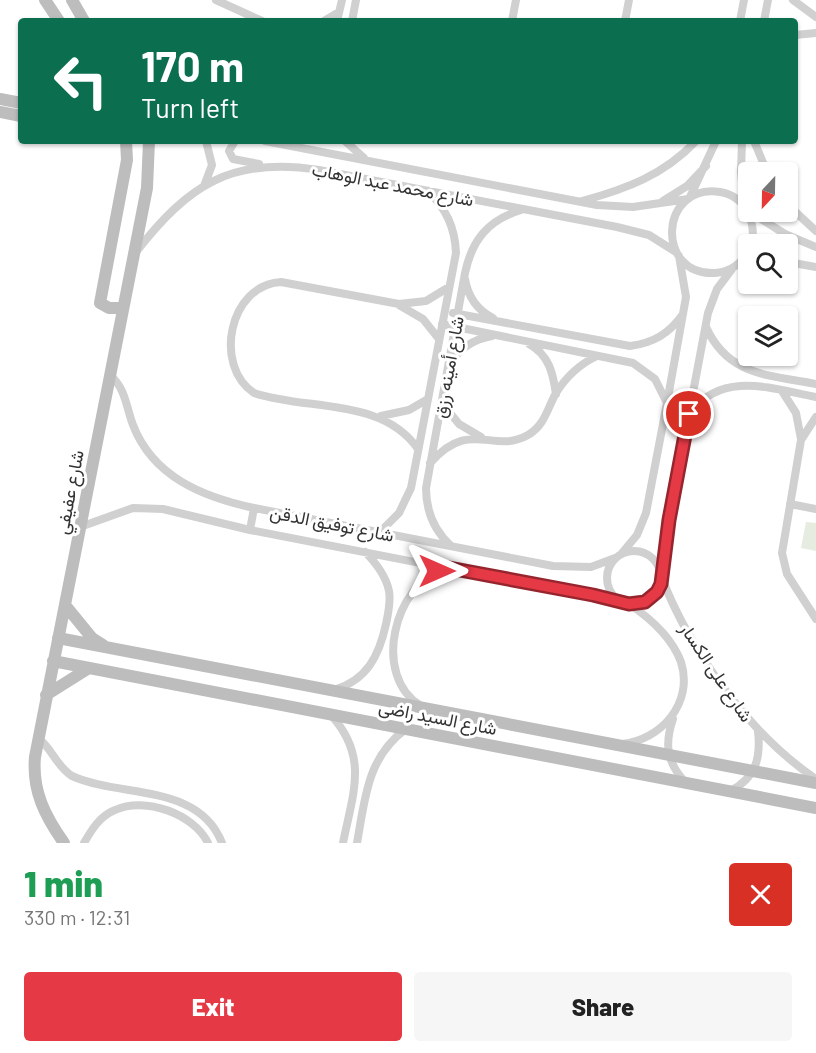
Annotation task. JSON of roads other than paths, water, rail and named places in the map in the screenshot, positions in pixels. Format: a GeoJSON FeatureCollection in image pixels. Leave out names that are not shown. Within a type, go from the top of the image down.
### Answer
{"type":"FeatureCollection","features":[{"type":"Feature","properties":{"kind":"street"},"geometry":{"type":"LineString","coordinates":[[45,0],[57,18]]}},
{"type":"Feature","properties":{"kind":"street"},"geometry":{"type":"LineString","coordinates":[[72,0],[82,17]]}},
{"type":"Feature","properties":{"kind":"street"},"geometry":{"type":"LineString","coordinates":[[216,0],[231,4],[257,18]]}},
{"type":"Feature","properties":{"kind":"street"},"geometry":{"type":"LineString","coordinates":[[338,17],[342,0]]}},
{"type":"Feature","properties":{"kind":"street"},"geometry":{"type":"LineString","coordinates":[[353,18],[356,0]]}},
{"type":"Feature","properties":{"kind":"street"},"geometry":{"type":"LineString","coordinates":[[513,18],[516,0]]}},
{"type":"Feature","properties":{"kind":"street"},"geometry":{"type":"LineString","coordinates":[[626,18],[629,0]]}},
{"type":"Feature","properties":{"kind":"street"},"geometry":{"type":"LineString","coordinates":[[741,18],[744,0]]}},
{"type":"Feature","properties":{"kind":"street"},"geometry":{"type":"LineString","coordinates":[[765,18],[768,0]]}},
{"type":"Feature","properties":{"kind":"street"},"geometry":{"type":"LineString","coordinates":[[793,0],[816,16]]}},
{"type":"Feature","properties":{"kind":"street"},"geometry":{"type":"LineString","coordinates":[[798,35],[816,33]]}},
{"type":"Feature","properties":{"kind":"street"},"geometry":{"type":"LineString","coordinates":[[0,99],[18,102]]}},
{"type":"Feature","properties":{"kind":"street"},"geometry":{"type":"LineString","coordinates":[[0,112],[18,115]]}},
{"type":"Feature","properties":{"kind":"street"},"geometry":{"type":"LineString","coordinates":[[123,308],[114,309],[100,303],[127,160],[124,144]]}},
{"type":"Feature","properties":{"kind":"street","name":"شارع عفيفي"},"geometry":{"type":"LineString","coordinates":[[64,843],[46,816],[38,797],[34,767],[46,695],[134,254],[148,178],[149,144]]}},
{"type":"Feature","properties":{"kind":"street"},"geometry":{"type":"LineString","coordinates":[[204,186],[212,165],[207,144]]}},
{"type":"Feature","properties":{"kind":"street"},"geometry":{"type":"LineString","coordinates":[[233,144],[229,151],[233,159],[269,166]]}},
{"type":"Feature","properties":{"kind":"street","name":"شارع محمد عبد الوهاب"},"geometry":{"type":"LineString","coordinates":[[289,144],[579,202],[615,207],[651,206],[712,191],[724,193],[738,203]]}},
{"type":"Feature","properties":{"kind":"street"},"geometry":{"type":"LineString","coordinates":[[348,144],[366,160]]}},
{"type":"Feature","properties":{"kind":"street"},"geometry":{"type":"LineString","coordinates":[[579,202],[614,193],[652,177],[670,166],[693,144]]}},
{"type":"Feature","properties":{"kind":"street"},"geometry":{"type":"LineString","coordinates":[[715,144],[689,198],[679,207],[671,229],[685,283],[685,311],[646,513],[637,535],[610,565],[607,581],[614,597],[625,603],[645,602],[652,598],[661,584],[667,526],[706,326],[717,290],[738,262]]}},
{"type":"Feature","properties":{"kind":"street"},"geometry":{"type":"LineString","coordinates":[[741,162],[742,144]]}},
{"type":"Feature","properties":{"kind":"street"},"geometry":{"type":"LineString","coordinates":[[755,144],[763,162]]}},
{"type":"Feature","properties":{"kind":"street","name":"شارع محمد عبد الوهاب"},"geometry":{"type":"LineString","coordinates":[[134,254],[172,209],[204,186],[226,174],[269,166],[298,166],[634,231],[663,242],[697,270],[720,273],[733,268]]}},
{"type":"Feature","properties":{"kind":"street"},"geometry":{"type":"LineString","coordinates":[[651,206],[676,194],[706,166]]}},
{"type":"Feature","properties":{"kind":"street","name":"شارع أمينه رزق"},"geometry":{"type":"LineString","coordinates":[[380,532],[399,513],[406,501],[445,311],[456,239],[446,212],[428,191]]}},
{"type":"Feature","properties":{"kind":"street","name":"شارع أمينه رزق"},"geometry":{"type":"LineString","coordinates":[[450,546],[434,526],[429,513],[426,488],[465,273],[472,248],[481,234],[500,218],[523,209]]}},
{"type":"Feature","properties":{"kind":"street"},"geometry":{"type":"LineString","coordinates":[[798,214],[816,231]]}},
{"type":"Feature","properties":{"kind":"street"},"geometry":{"type":"LineString","coordinates":[[767,222],[816,247]]}},
{"type":"Feature","properties":{"kind":"street"},"geometry":{"type":"LineString","coordinates":[[772,222],[778,229]]}},
{"type":"Feature","properties":{"kind":"street"},"geometry":{"type":"LineString","coordinates":[[798,264],[816,267]]}},
{"type":"Feature","properties":{"kind":"street"},"geometry":{"type":"LineString","coordinates":[[733,268],[738,266]]}},
{"type":"Feature","properties":{"kind":"street"},"geometry":{"type":"LineString","coordinates":[[465,273],[466,286],[476,304],[490,317],[501,322]]}},
{"type":"Feature","properties":{"kind":"street"},"geometry":{"type":"LineString","coordinates":[[428,399],[399,414],[377,416],[254,393],[246,387],[234,371],[231,361],[233,333],[246,297],[271,283],[399,304],[426,301],[449,287]]}},
{"type":"Feature","properties":{"kind":"street"},"geometry":{"type":"LineString","coordinates":[[104,287],[118,286],[126,291]]}},
{"type":"Feature","properties":{"kind":"street"},"geometry":{"type":"LineString","coordinates":[[399,304],[423,319],[439,339]]}},
{"type":"Feature","properties":{"kind":"street"},"geometry":{"type":"LineString","coordinates":[[445,311],[630,346],[643,344],[668,332],[685,311]]}},
{"type":"Feature","properties":{"kind":"street"},"geometry":{"type":"LineString","coordinates":[[442,324],[633,363],[655,379],[667,403]]}},
{"type":"Feature","properties":{"kind":"street"},"geometry":{"type":"LineString","coordinates":[[706,326],[720,351],[743,368],[816,384]]}},
{"type":"Feature","properties":{"kind":"street"},"geometry":{"type":"LineString","coordinates":[[447,371],[453,359],[467,346],[485,337],[498,335]]}},
{"type":"Feature","properties":{"kind":"street"},"geometry":{"type":"LineString","coordinates":[[525,341],[544,356],[551,368],[556,394]]}},
{"type":"Feature","properties":{"kind":"street"},"geometry":{"type":"LineString","coordinates":[[430,463],[448,445],[481,437],[514,440],[527,435],[539,427],[556,394],[575,370],[597,356]]}},
{"type":"Feature","properties":{"kind":"street","name":"شارع توفيق الدقن"},"geometry":{"type":"LineString","coordinates":[[110,375],[122,389],[141,441],[165,470],[195,490],[254,508],[566,568],[591,567],[618,556]]}},
{"type":"Feature","properties":{"kind":"street"},"geometry":{"type":"LineString","coordinates":[[689,414],[698,403],[721,388],[749,385],[816,397]]}},
{"type":"Feature","properties":{"kind":"street"},"geometry":{"type":"LineString","coordinates":[[782,391],[796,413],[801,440],[783,542],[783,564],[816,619]]}},
{"type":"Feature","properties":{"kind":"street"},"geometry":{"type":"LineString","coordinates":[[441,402],[459,424],[481,437]]}},
{"type":"Feature","properties":{"kind":"street"},"geometry":{"type":"LineString","coordinates":[[377,416],[405,432],[418,449]]}},
{"type":"Feature","properties":{"kind":"street"},"geometry":{"type":"LineString","coordinates":[[801,440],[816,417]]}},
{"type":"Feature","properties":{"kind":"street"},"geometry":{"type":"LineString","coordinates":[[790,504],[816,509]]}},
{"type":"Feature","properties":{"kind":"street","name":"شارع توفيق الدقن"},"geometry":{"type":"LineString","coordinates":[[80,527],[96,523],[118,511],[148,507],[250,530],[625,603]]}},
{"type":"Feature","properties":{"kind":"street"},"geometry":{"type":"LineString","coordinates":[[250,530],[254,508]]}},
{"type":"Feature","properties":{"kind":"street"},"geometry":{"type":"LineString","coordinates":[[331,691],[345,687],[369,669],[376,657],[386,626],[389,591],[381,570],[365,551]]}},
{"type":"Feature","properties":{"kind":"street"},"geometry":{"type":"LineString","coordinates":[[618,556],[639,551],[647,554],[654,559],[661,575]]}},
{"type":"Feature","properties":{"kind":"street"},"geometry":{"type":"LineString","coordinates":[[426,709],[415,702],[399,682],[394,658],[396,631],[404,606],[417,584],[426,576],[449,568]]}},
{"type":"Feature","properties":{"kind":"street","name":"شارع على الكسار"},"geometry":{"type":"LineString","coordinates":[[661,575],[689,633],[735,704],[758,731],[816,781]]}},
{"type":"Feature","properties":{"kind":"street","name":"شارع على الكسار"},"geometry":{"type":"LineString","coordinates":[[625,603],[659,628],[677,654],[683,684],[668,738],[668,756]]}},
{"type":"Feature","properties":{"kind":"street"},"geometry":{"type":"LineString","coordinates":[[65,605],[92,638],[106,647]]}},
{"type":"Feature","properties":{"kind":"street","name":"شارع السيد راضى"},"geometry":{"type":"LineString","coordinates":[[58,638],[668,756],[816,781]]}},
{"type":"Feature","properties":{"kind":"street","name":"شارع السيد راضى"},"geometry":{"type":"LineString","coordinates":[[53,661],[816,808]]}},
{"type":"Feature","properties":{"kind":"street"},"geometry":{"type":"LineString","coordinates":[[46,695],[89,668]]}},
{"type":"Feature","properties":{"kind":"street"},"geometry":{"type":"LineString","coordinates":[[609,744],[625,744],[646,737],[665,724],[675,713]]}},
{"type":"Feature","properties":{"kind":"street"},"geometry":{"type":"LineString","coordinates":[[330,714],[348,738],[356,766],[343,843]]}},
{"type":"Feature","properties":{"kind":"street"},"geometry":{"type":"LineString","coordinates":[[357,843],[372,768],[386,746],[406,729]]}},
{"type":"Feature","properties":{"kind":"street"},"geometry":{"type":"LineString","coordinates":[[730,792],[754,772],[760,753],[758,731]]}},
{"type":"Feature","properties":{"kind":"street"},"geometry":{"type":"LineString","coordinates":[[38,738],[46,744],[62,770],[72,777],[189,805],[212,823],[222,843]]}},
{"type":"Feature","properties":{"kind":"street"},"geometry":{"type":"LineString","coordinates":[[668,756],[672,766],[686,783]]}},
{"type":"Feature","properties":{"kind":"street"},"geometry":{"type":"LineString","coordinates":[[84,843],[103,816],[125,806],[152,808],[178,815],[190,821],[208,843]]}},
{"type":"Feature","properties":{"kind":"street"},"geometry":{"type":"LineString","coordinates":[[359,832],[363,843]]}}]}
